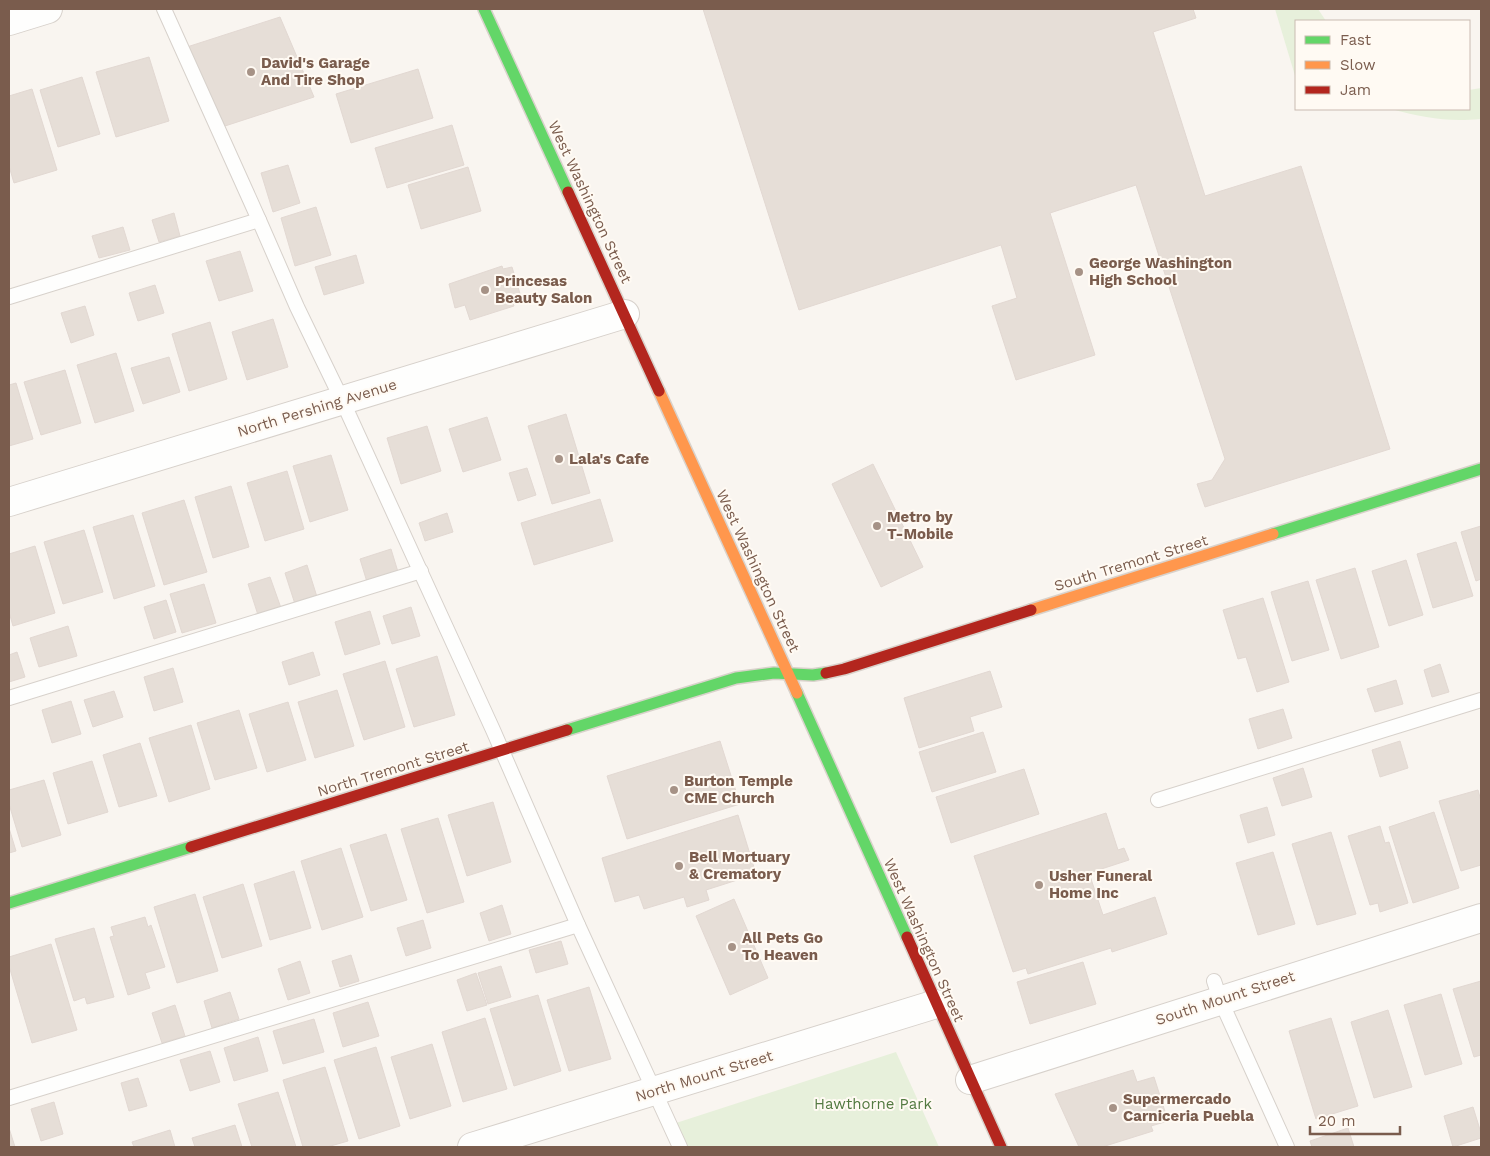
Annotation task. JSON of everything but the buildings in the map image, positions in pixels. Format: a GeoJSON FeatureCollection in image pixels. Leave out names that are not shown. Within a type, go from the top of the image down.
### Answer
{"type":"FeatureCollection","features":[{"type":"Feature","properties":{"kind":"street"},"geometry":{"type":"LineString","coordinates":[[9,21],[48,9]]}},
{"type":"Feature","properties":{"kind":"street","name":"West Washington Street"},"geometry":{"type":"LineString","coordinates":[[484,9],[789,674],[1001,1147]]}},
{"type":"Feature","properties":{"kind":"street","name":"North Pershing Avenue"},"geometry":{"type":"LineString","coordinates":[[9,502],[625,314]]}},
{"type":"Feature","properties":{"kind":"street","name":"South Tremont Street"},"geometry":{"type":"LineString","coordinates":[[789,674],[813,675],[844,669],[1481,469]]}},
{"type":"Feature","properties":{"kind":"street","name":"North Tremont Street"},"geometry":{"type":"LineString","coordinates":[[9,903],[736,678],[759,674],[789,674]]}},
{"type":"Feature","properties":{"kind":"street","name":"South Mount Street"},"geometry":{"type":"LineString","coordinates":[[970,1080],[1217,990],[1481,918]]}},
{"type":"Feature","properties":{"kind":"street","name":"North Mount Street"},"geometry":{"type":"LineString","coordinates":[[472,1147],[936,1004]]}},
{"type":"Feature","properties":{"kind":"lane"},"geometry":{"type":"LineString","coordinates":[[164,9],[260,220],[297,307],[342,400],[420,571],[502,751],[578,925],[680,1147]]}},
{"type":"Feature","properties":{"kind":"lane"},"geometry":{"type":"LineString","coordinates":[[9,297],[260,220]]}},
{"type":"Feature","properties":{"kind":"lane"},"geometry":{"type":"LineString","coordinates":[[9,698],[420,571]]}},
{"type":"Feature","properties":{"kind":"lane"},"geometry":{"type":"LineString","coordinates":[[1158,800],[1481,700]]}},
{"type":"Feature","properties":{"kind":"lane"},"geometry":{"type":"LineString","coordinates":[[9,1098],[578,925]]}},
{"type":"Feature","properties":{"kind":"lane"},"geometry":{"type":"LineString","coordinates":[[1217,990],[1287,1147]]}},
{"type":"Feature","properties":{"kind":"green space"},"geometry":{"type":"Polygon","coordinates":[[[1275,9],[1318,9],[1325,20],[1295,20],[1295,76],[1275,9]]]}},
{"type":"Feature","properties":{"kind":"green space"},"geometry":{"type":"Polygon","coordinates":[[[1481,88],[1481,119],[1436,119],[1395,110],[1470,110],[1470,90],[1481,88]]]}},
{"type":"Feature","properties":{"kind":"green space","name":"Hawthorne Park"},"geometry":{"type":"Polygon","coordinates":[[[896,1052],[939,1147],[687,1147],[676,1123],[896,1052]]]}},
{"type":"Feature","properties":{"kind":"traffic: fast"},"geometry":{"type":"LineString","coordinates":[[484,9],[568,192]]}},
{"type":"Feature","properties":{"kind":"traffic: fast"},"geometry":{"type":"LineString","coordinates":[[1273,534],[1481,469]]}},
{"type":"Feature","properties":{"kind":"traffic: fast"},"geometry":{"type":"LineString","coordinates":[[567,730],[736,678],[774,673],[813,675],[826,673]]}},
{"type":"Feature","properties":{"kind":"traffic: fast"},"geometry":{"type":"LineString","coordinates":[[797,693],[907,937]]}},
{"type":"Feature","properties":{"kind":"traffic: fast"},"geometry":{"type":"LineString","coordinates":[[9,903],[191,847]]}},
{"type":"Feature","properties":{"kind":"traffic: slow"},"geometry":{"type":"LineString","coordinates":[[659,391],[797,693]]}},
{"type":"Feature","properties":{"kind":"traffic: slow"},"geometry":{"type":"LineString","coordinates":[[1031,610],[1273,534]]}},
{"type":"Feature","properties":{"kind":"traffic: jam"},"geometry":{"type":"LineString","coordinates":[[568,192],[659,391]]}},
{"type":"Feature","properties":{"kind":"traffic: jam"},"geometry":{"type":"LineString","coordinates":[[826,673],[1031,610]]}},
{"type":"Feature","properties":{"kind":"traffic: jam"},"geometry":{"type":"LineString","coordinates":[[191,847],[567,730]]}},
{"type":"Feature","properties":{"kind":"traffic: jam"},"geometry":{"type":"LineString","coordinates":[[907,937],[1001,1147]]}},
{"type":"Feature","properties":{"kind":"place","name":"David's Garage And Tire Shop"},"geometry":{"type":"Point","coordinates":[251,72]}},
{"type":"Feature","properties":{"kind":"place","name":"George Washington High School"},"geometry":{"type":"Point","coordinates":[1079,272]}},
{"type":"Feature","properties":{"kind":"place","name":"Princesas Beauty Salon"},"geometry":{"type":"Point","coordinates":[485,290]}},
{"type":"Feature","properties":{"kind":"place","name":"Lala's Cafe"},"geometry":{"type":"Point","coordinates":[559,459]}},
{"type":"Feature","properties":{"kind":"place","name":"Metro by T-Mobile"},"geometry":{"type":"Point","coordinates":[877,526]}},
{"type":"Feature","properties":{"kind":"place","name":"Burton Temple CME Church"},"geometry":{"type":"Point","coordinates":[674,790]}},
{"type":"Feature","properties":{"kind":"place","name":"Bell Mortuary & Crematory"},"geometry":{"type":"Point","coordinates":[679,866]}},
{"type":"Feature","properties":{"kind":"place","name":"Usher Funeral Home Inc"},"geometry":{"type":"Point","coordinates":[1039,885]}},
{"type":"Feature","properties":{"kind":"place","name":"All Pets Go To Heaven"},"geometry":{"type":"Point","coordinates":[732,947]}},
{"type":"Feature","properties":{"kind":"place","name":"Supermercado Carniceria Puebla"},"geometry":{"type":"Point","coordinates":[1113,1108]}}]}
